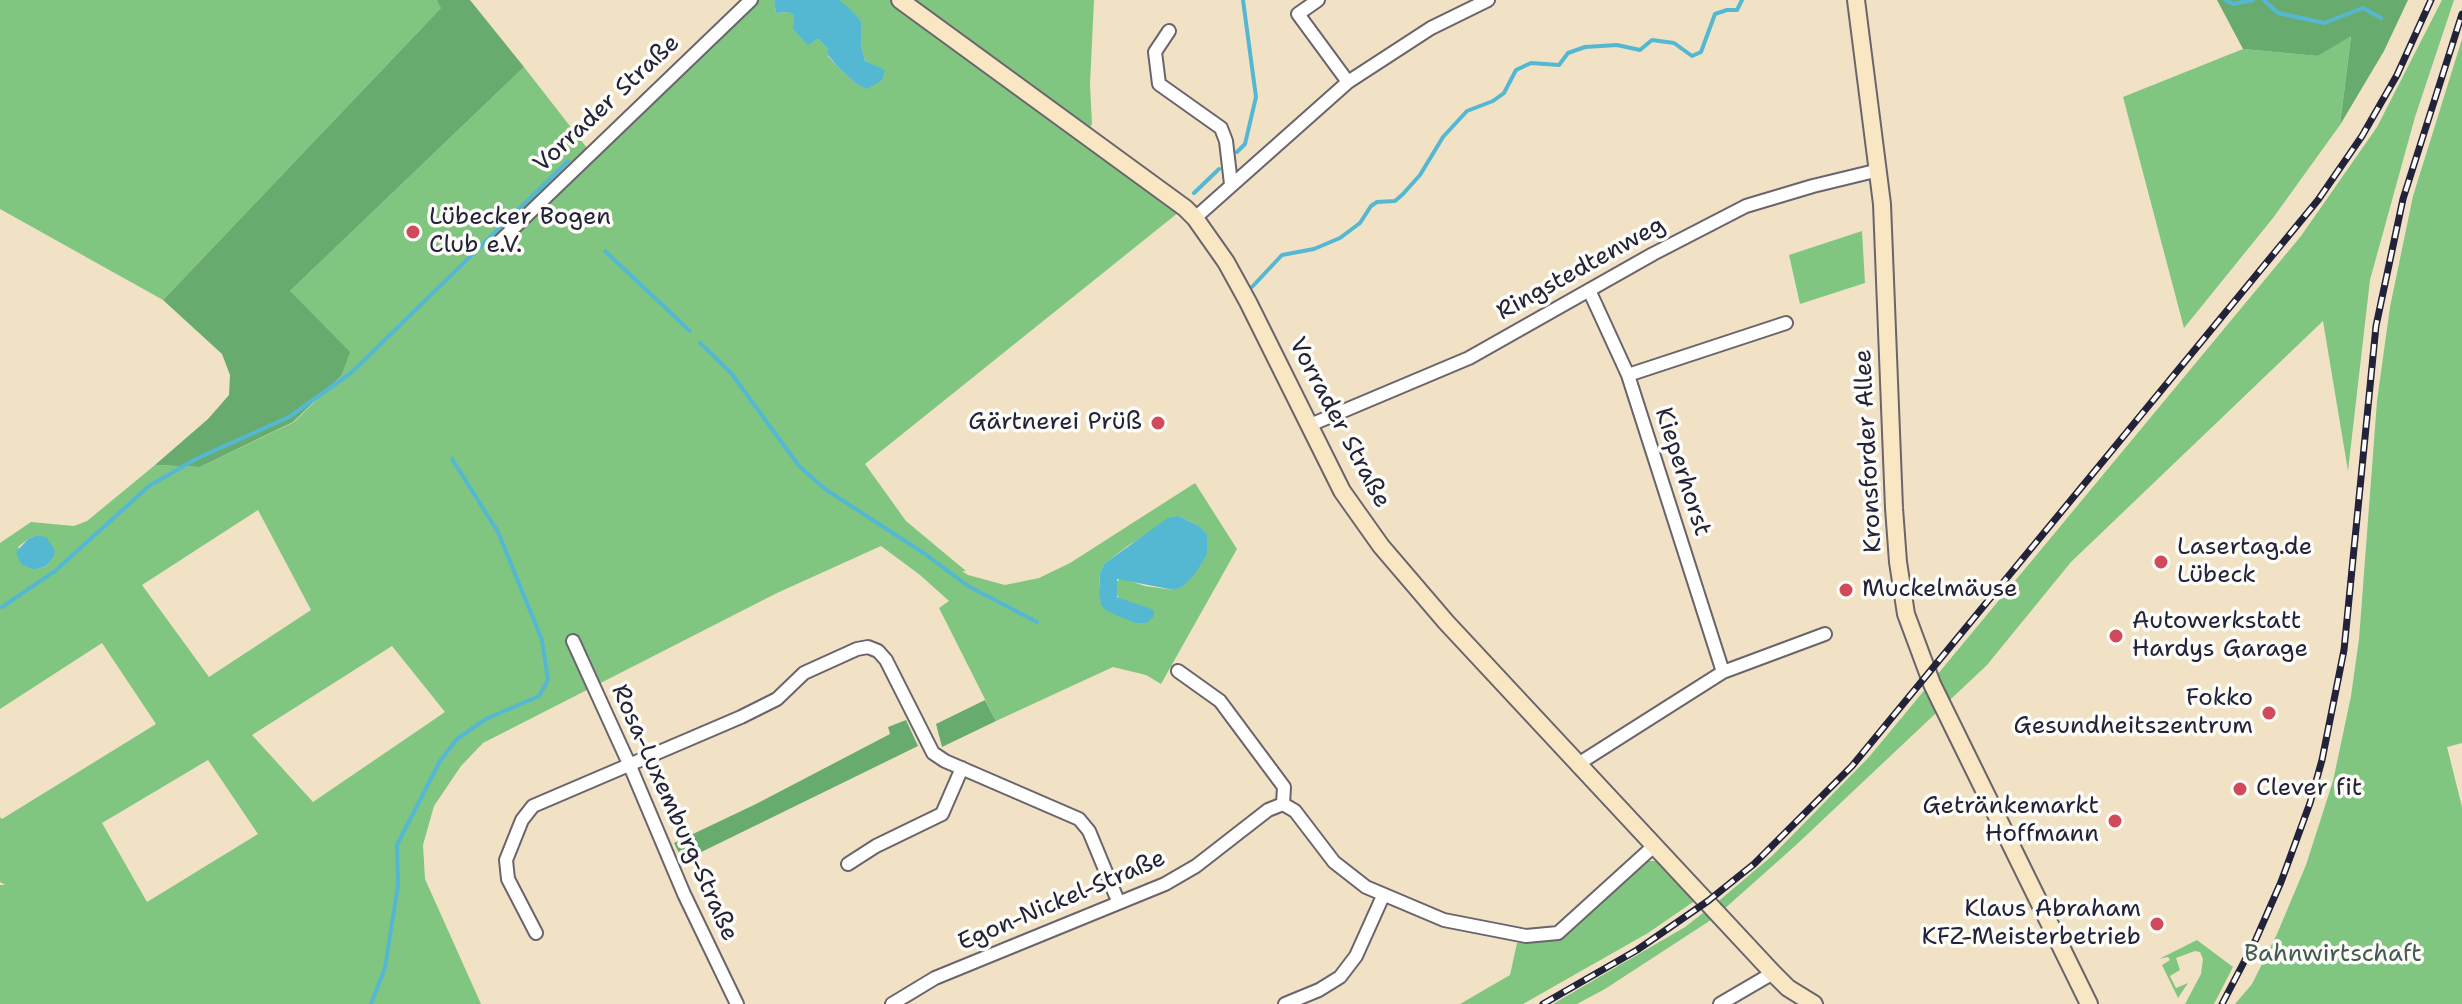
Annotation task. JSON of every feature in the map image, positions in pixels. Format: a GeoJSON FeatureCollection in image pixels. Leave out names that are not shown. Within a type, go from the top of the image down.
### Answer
{"type":"FeatureCollection","features":[{"type":"Feature","properties":{"kind":"street","name":"Vorrader Straße"},"geometry":{"type":"LineString","coordinates":[[497,244],[751,0]]}},
{"type":"Feature","properties":{"kind":"street","name":"Vorrader Straße"},"geometry":{"type":"LineString","coordinates":[[900,0],[1195,218],[1226,262],[1342,491],[1381,546],[1446,622],[1773,973],[1788,988],[1814,1004]]}},
{"type":"Feature","properties":{"kind":"street"},"geometry":{"type":"LineString","coordinates":[[1318,0],[1298,14],[1348,82]]}},
{"type":"Feature","properties":{"kind":"street"},"geometry":{"type":"LineString","coordinates":[[1195,218],[1348,82],[1431,28],[1485,0]]}},
{"type":"Feature","properties":{"kind":"street","name":"Kronsforder Allee"},"geometry":{"type":"LineString","coordinates":[[1856,0],[1885,235],[1894,508],[1906,614],[1932,684],[2089,1004]]}},
{"type":"Feature","properties":{"kind":"street"},"geometry":{"type":"LineString","coordinates":[[1169,31],[1155,52],[1159,84],[1221,128],[1226,141],[1231,184]]}},
{"type":"Feature","properties":{"kind":"street","name":"Ringstedtenweg"},"geometry":{"type":"LineString","coordinates":[[1310,425],[1469,358],[1699,228],[1746,206],[1879,170]]}},
{"type":"Feature","properties":{"kind":"street","name":"Kieperhorst"},"geometry":{"type":"LineString","coordinates":[[1589,290],[1628,375],[1723,672]]}},
{"type":"Feature","properties":{"kind":"street"},"geometry":{"type":"LineString","coordinates":[[1628,375],[1786,323]]}},
{"type":"Feature","properties":{"kind":"street"},"geometry":{"type":"LineString","coordinates":[[1578,764],[1723,672],[1825,634]]}},
{"type":"Feature","properties":{"kind":"street","name":"Rosa-Luxemburg-Straße"},"geometry":{"type":"LineString","coordinates":[[573,641],[684,894],[737,1004]]}},
{"type":"Feature","properties":{"kind":"street"},"geometry":{"type":"LineString","coordinates":[[536,933],[508,879],[506,860],[522,820],[533,806],[769,704],[804,673],[868,647],[878,651],[886,660],[933,753],[1079,819],[1089,831],[1118,901]]}},
{"type":"Feature","properties":{"kind":"street"},"geometry":{"type":"LineString","coordinates":[[1178,671],[1220,701],[1284,787],[1283,804],[1295,811],[1334,862],[1383,896],[1444,920],[1526,936],[1558,933],[1655,845]]}},
{"type":"Feature","properties":{"kind":"street"},"geometry":{"type":"LineString","coordinates":[[848,864],[876,846],[942,814],[962,768]]}},
{"type":"Feature","properties":{"kind":"street","name":"Egon-Nickel-Straße"},"geometry":{"type":"LineString","coordinates":[[892,1004],[935,978],[1181,875],[1268,810],[1283,804]]}},
{"type":"Feature","properties":{"kind":"street"},"geometry":{"type":"LineString","coordinates":[[1285,1004],[1319,990],[1340,977],[1356,956],[1383,896]]}},
{"type":"Feature","properties":{"kind":"street"},"geometry":{"type":"LineString","coordinates":[[1720,1004],[1773,973]]}},
{"type":"Feature","properties":{"kind":"green space"},"geometry":{"type":"Polygon","coordinates":[[[0,0],[437,0],[442,7],[163,300],[0,209],[0,0]]]}},
{"type":"Feature","properties":{"kind":"green space"},"geometry":{"type":"Polygon","coordinates":[[[437,0],[470,0],[524,67],[290,291],[350,352],[341,376],[293,422],[200,467],[155,465],[208,419],[229,395],[230,375],[222,354],[163,300],[441,8],[437,0]]]}},
{"type":"Feature","properties":{"kind":"green space"},"geometry":{"type":"Polygon","coordinates":[[[755,0],[774,0],[776,13],[795,15],[809,44],[818,39],[828,49],[828,56],[855,83],[874,66],[865,61],[861,21],[839,0],[1094,0],[1090,84],[1092,124],[1082,143],[1184,208],[865,464],[906,521],[966,571],[962,571],[1005,585],[1039,578],[1070,563],[1195,483],[1237,549],[1161,684],[1146,675],[1113,667],[996,721],[939,608],[949,601],[881,546],[777,593],[483,743],[461,766],[434,806],[423,845],[425,879],[481,1004],[0,1004],[0,885],[5,885],[0,882],[0,817],[2,819],[156,724],[102,643],[0,709],[0,543],[31,522],[74,526],[87,521],[155,465],[200,467],[294,422],[341,376],[290,291],[524,67],[594,157],[755,0]],[[258,510],[142,585],[209,677],[311,610],[258,510]],[[1179,516],[1105,563],[1100,572],[1099,593],[1120,599],[1116,594],[1116,582],[1121,578],[1145,586],[1174,590],[1197,525],[1179,516]],[[37,535],[18,547],[35,570],[46,566],[53,558],[37,535]],[[392,646],[252,735],[313,802],[445,712],[392,646]],[[208,760],[102,823],[147,902],[258,834],[208,760]]]}},
{"type":"Feature","properties":{"kind":"green space"},"geometry":{"type":"Polygon","coordinates":[[[2217,0],[2408,0],[2384,51],[2340,125],[2351,36],[2318,56],[2243,49],[2217,0]]]}},
{"type":"Feature","properties":{"kind":"green space"},"geometry":{"type":"Polygon","coordinates":[[[2442,0],[2454,0],[2415,117],[2370,280],[2348,471],[2323,321],[2071,562],[1987,665],[1714,918],[1577,1004],[1553,1004],[1685,927],[1721,899],[1772,856],[1869,757],[2301,236],[2377,127],[2442,0]]]}},
{"type":"Feature","properties":{"kind":"green space"},"geometry":{"type":"Polygon","coordinates":[[[2351,35],[2340,125],[2273,218],[2184,328],[2123,97],[2243,49],[2318,56],[2351,35]]]}},
{"type":"Feature","properties":{"kind":"green space","name":"Bahnwirtschaft"},"geometry":{"type":"Polygon","coordinates":[[[2462,39],[2462,743],[2447,747],[2462,807],[2462,1004],[2235,1004],[2252,984],[2277,934],[2306,865],[2333,781],[2359,639],[2377,401],[2390,307],[2413,196],[2462,39]]]}},
{"type":"Feature","properties":{"kind":"green space"},"geometry":{"type":"Polygon","coordinates":[[[1862,231],[1865,283],[1800,304],[1789,255],[1862,231]]]}},
{"type":"Feature","properties":{"kind":"green space"},"geometry":{"type":"Polygon","coordinates":[[[985,700],[996,721],[942,747],[936,724],[985,700]]]}},
{"type":"Feature","properties":{"kind":"green space"},"geometry":{"type":"Polygon","coordinates":[[[906,720],[918,746],[683,861],[674,843],[890,734],[888,727],[906,720]]]}},
{"type":"Feature","properties":{"kind":"green space"},"geometry":{"type":"Polygon","coordinates":[[[1647,861],[1656,861],[1696,900],[1648,933],[1523,1004],[1460,1004],[1510,975],[1517,943],[1559,939],[1647,861]]]}},
{"type":"Feature","properties":{"kind":"green space"},"geometry":{"type":"Polygon","coordinates":[[[2197,940],[2233,967],[2214,1004],[2185,1004],[2201,974],[2203,959],[2200,952],[2176,958],[2180,970],[2170,976],[2176,988],[2188,983],[2178,998],[2162,965],[2170,960],[2168,957],[2159,959],[2197,940]]]}},
{"type":"Feature","properties":{"kind":"water"},"geometry":{"type":"Polygon","coordinates":[[[774,0],[839,0],[861,21],[865,61],[885,70],[882,80],[867,89],[855,83],[837,66],[828,55],[828,49],[818,39],[808,45],[793,29],[794,15],[776,13],[774,0]]]}},
{"type":"Feature","properties":{"kind":"water"},"geometry":{"type":"Polygon","coordinates":[[[1179,516],[1207,534],[1207,554],[1195,574],[1174,590],[1117,579],[1117,597],[1154,610],[1154,616],[1147,623],[1135,623],[1107,611],[1101,605],[1099,593],[1100,572],[1105,563],[1168,518],[1179,516]]]}},
{"type":"Feature","properties":{"kind":"water"},"geometry":{"type":"Polygon","coordinates":[[[37,535],[47,538],[55,550],[46,566],[35,570],[21,564],[16,552],[28,539],[37,535]]]}},
{"type":"Feature","properties":{"kind":"waterway"},"geometry":{"type":"LineString","coordinates":[[1237,152],[1245,144],[1256,97],[1243,0]]}},
{"type":"Feature","properties":{"kind":"waterway"},"geometry":{"type":"LineString","coordinates":[[1252,287],[1282,255],[1314,249],[1340,238],[1360,223],[1371,206],[1377,202],[1395,201],[1420,175],[1443,137],[1467,111],[1504,93],[1516,70],[1531,63],[1559,65],[1568,53],[1585,47],[1617,45],[1640,50],[1652,40],[1674,43],[1692,56],[1701,52],[1715,14],[1737,10],[1742,0]]}},
{"type":"Feature","properties":{"kind":"waterway"},"geometry":{"type":"LineString","coordinates":[[2225,0],[2233,4],[2253,0]]}},
{"type":"Feature","properties":{"kind":"waterway"},"geometry":{"type":"LineString","coordinates":[[2264,0],[2278,13],[2324,23],[2363,8],[2381,18]]}},
{"type":"Feature","properties":{"kind":"waterway"},"geometry":{"type":"LineString","coordinates":[[2,607],[55,571],[149,486],[198,458],[289,417],[351,373],[568,161]]}},
{"type":"Feature","properties":{"kind":"waterway"},"geometry":{"type":"LineString","coordinates":[[1194,193],[1219,169]]}},
{"type":"Feature","properties":{"kind":"waterway"},"geometry":{"type":"LineString","coordinates":[[605,251],[690,331]]}},
{"type":"Feature","properties":{"kind":"waterway"},"geometry":{"type":"LineString","coordinates":[[700,343],[731,373],[799,466],[825,489],[968,586],[1037,622]]}},
{"type":"Feature","properties":{"kind":"waterway"},"geometry":{"type":"LineString","coordinates":[[371,1004],[385,968],[398,885],[397,845],[440,761],[457,739],[486,719],[539,696],[548,680],[542,640],[498,532],[452,459]]}},
{"type":"Feature","properties":{"kind":"railway"},"geometry":{"type":"LineString","coordinates":[[1543,1004],[1637,950],[1708,901],[1754,864],[1852,766],[2318,200],[2362,136],[2397,75],[2431,0]]}},
{"type":"Feature","properties":{"kind":"railway"},"geometry":{"type":"LineString","coordinates":[[2222,1004],[2281,882],[2322,760],[2344,650],[2376,326],[2403,199],[2462,14]]}},
{"type":"Feature","properties":{"kind":"place","name":"Lübecker Bogen Club e.V."},"geometry":{"type":"Point","coordinates":[413,232]}},
{"type":"Feature","properties":{"kind":"place","name":"Gärtnerei Prüß"},"geometry":{"type":"Point","coordinates":[1158,423]}},
{"type":"Feature","properties":{"kind":"place","name":"Lasertag.de Lübeck"},"geometry":{"type":"Point","coordinates":[2161,562]}},
{"type":"Feature","properties":{"kind":"place","name":"Muckelmäuse"},"geometry":{"type":"Point","coordinates":[1846,590]}},
{"type":"Feature","properties":{"kind":"place","name":"Autowerkstatt Hardys Garage"},"geometry":{"type":"Point","coordinates":[2116,636]}},
{"type":"Feature","properties":{"kind":"place","name":"Fokko Gesundheitszentrum"},"geometry":{"type":"Point","coordinates":[2269,713]}},
{"type":"Feature","properties":{"kind":"place","name":"Clever fit"},"geometry":{"type":"Point","coordinates":[2240,789]}},
{"type":"Feature","properties":{"kind":"place","name":"Getränkemarkt Hoffmann"},"geometry":{"type":"Point","coordinates":[2115,821]}},
{"type":"Feature","properties":{"kind":"place","name":"Klaus Abraham KFZ-Meisterbetrieb"},"geometry":{"type":"Point","coordinates":[2157,924]}}]}
